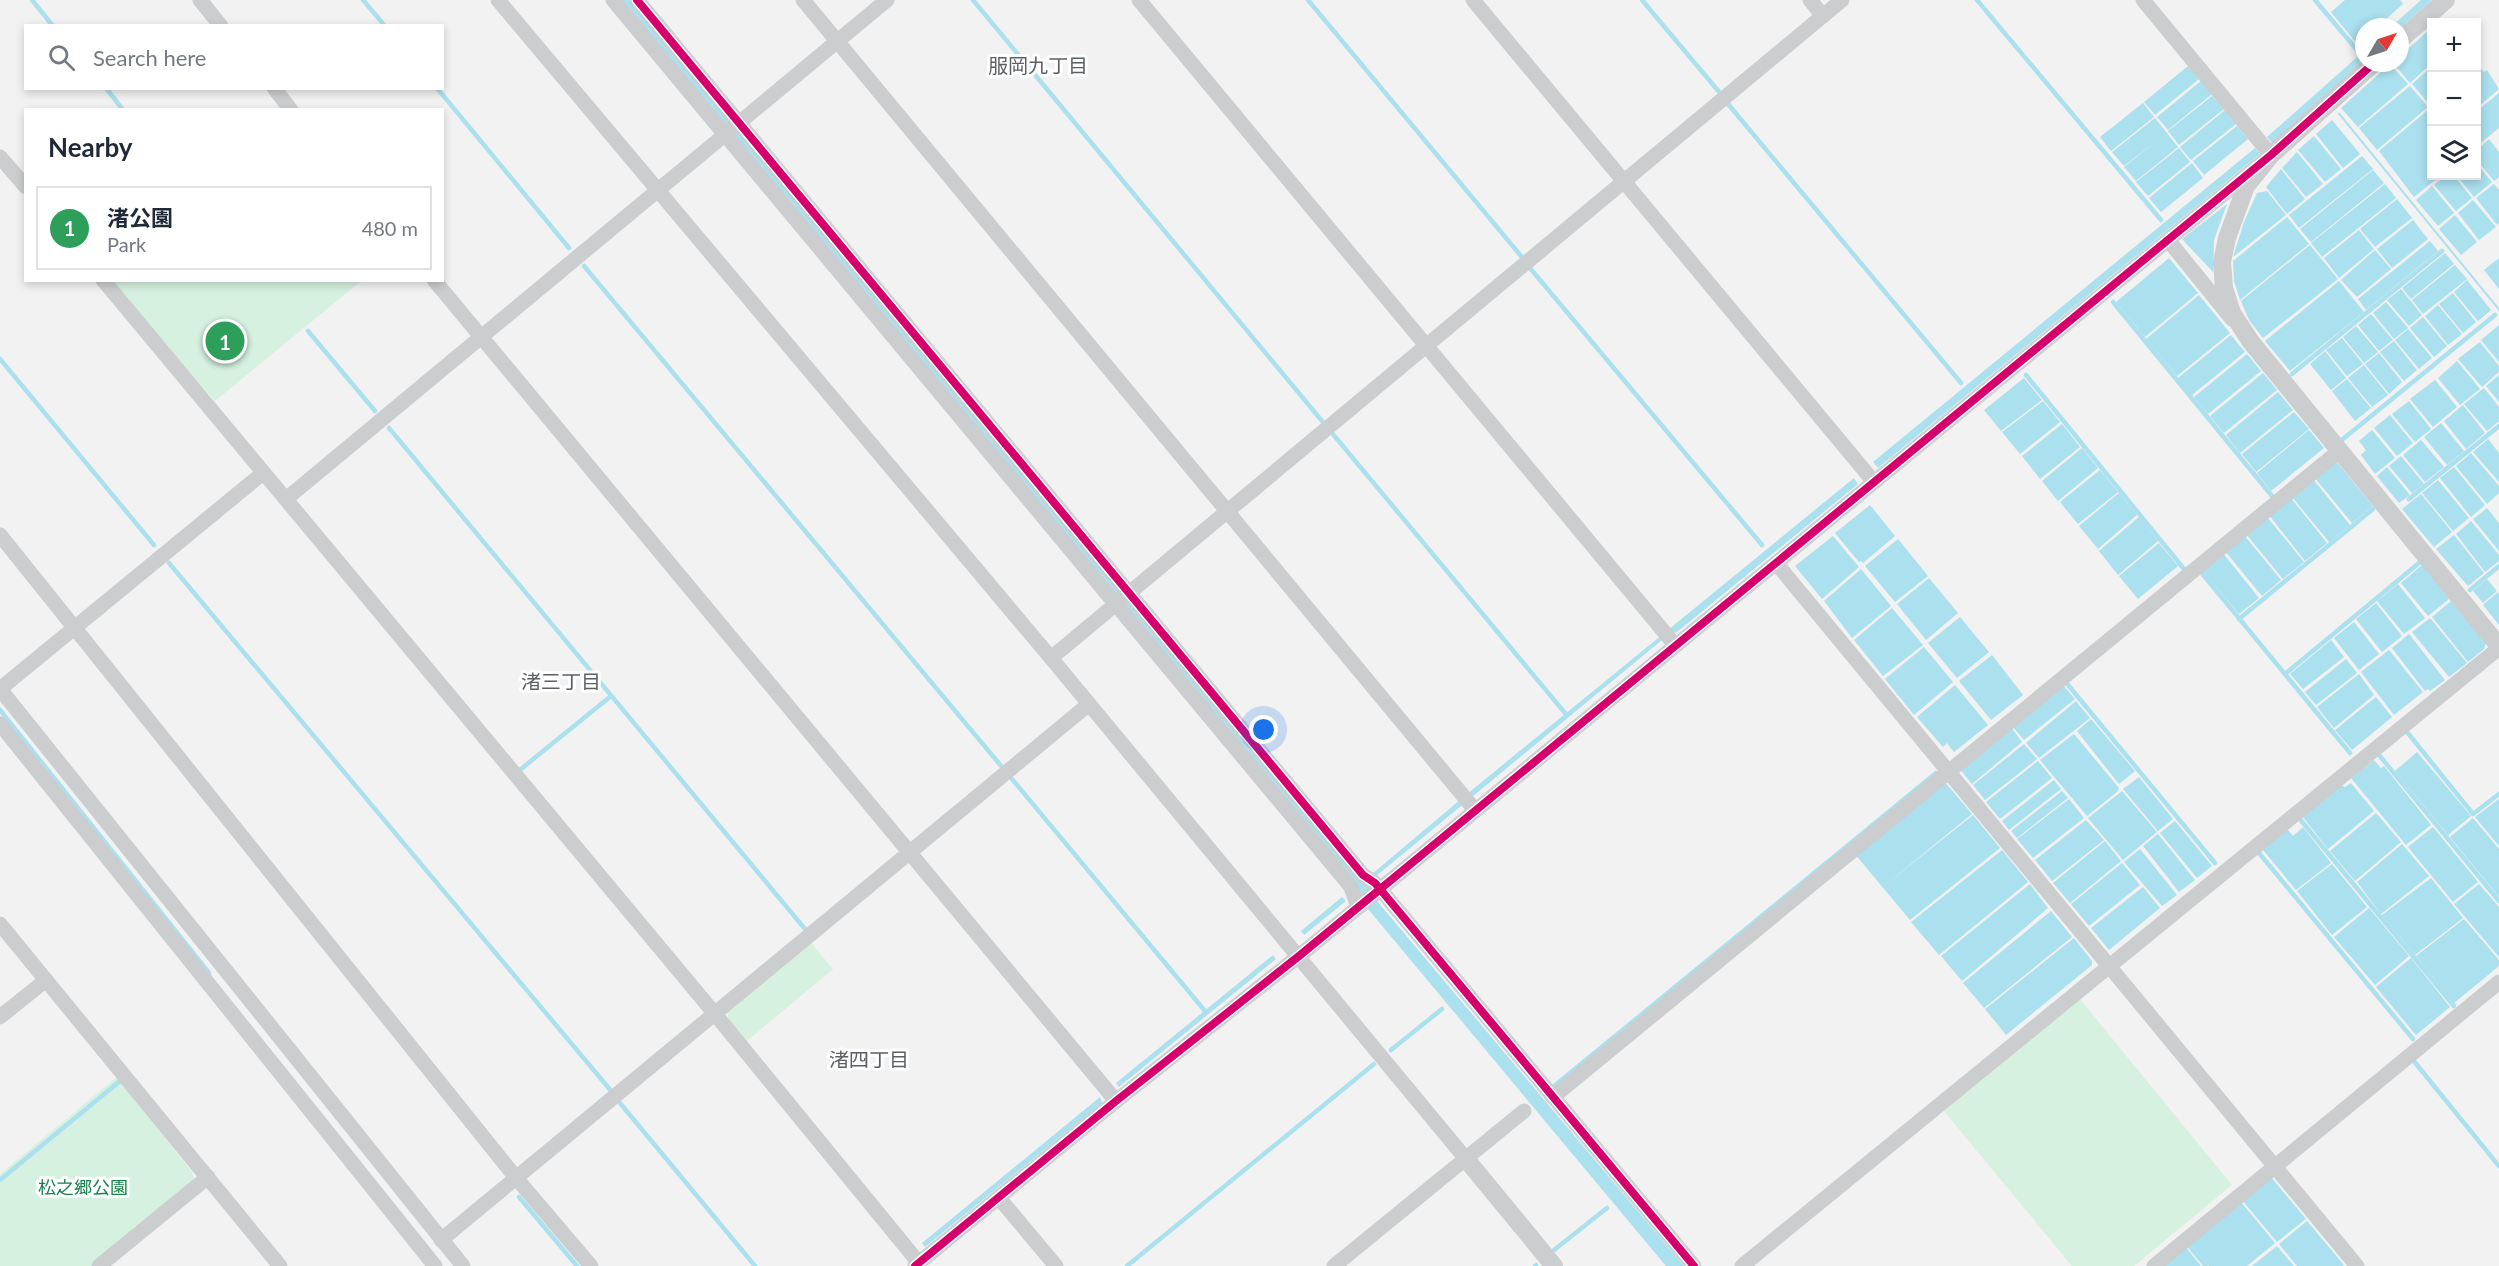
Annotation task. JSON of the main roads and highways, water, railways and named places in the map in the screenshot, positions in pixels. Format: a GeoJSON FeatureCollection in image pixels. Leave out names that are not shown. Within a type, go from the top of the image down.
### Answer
{"type":"FeatureCollection","features":[{"type":"Feature","properties":{"kind":"water"},"geometry":{"type":"Polygon","coordinates":[[[617,0],[629,0],[1131,605],[1372,874],[1854,478],[1858,484],[1677,632],[1662,640],[1375,877],[1377,901],[1684,1266],[1666,1266],[1368,909],[1361,893],[617,0]]]}},
{"type":"Feature","properties":{"kind":"water"},"geometry":{"type":"Polygon","coordinates":[[[2345,0],[2400,0],[2403,4],[2387,18],[2355,18],[2355,42],[2331,12],[2345,0]]]}},
{"type":"Feature","properties":{"kind":"water"},"geometry":{"type":"Polygon","coordinates":[[[2421,0],[2432,0],[2409,20],[2409,18],[2401,18],[2421,0]]]}},
{"type":"Feature","properties":{"kind":"water"},"geometry":{"type":"Polygon","coordinates":[[[2427,32],[2427,68],[2410,83],[2401,72],[2409,72],[2409,48],[2427,32]]]}},
{"type":"Feature","properties":{"kind":"water"},"geometry":{"type":"Polygon","coordinates":[[[2355,59],[2355,68],[2273,144],[2267,137],[2355,59]]]}},
{"type":"Feature","properties":{"kind":"water"},"geometry":{"type":"Polygon","coordinates":[[[2188,66],[2199,79],[2155,115],[2144,102],[2188,66]]]}},
{"type":"Feature","properties":{"kind":"water"},"geometry":{"type":"Polygon","coordinates":[[[2481,68],[2484,72],[2487,70],[2499,89],[2481,105],[2481,68]]]}},
{"type":"Feature","properties":{"kind":"water"},"geometry":{"type":"Polygon","coordinates":[[[2427,71],[2427,102],[2412,84],[2427,71]]]}},
{"type":"Feature","properties":{"kind":"water"},"geometry":{"type":"Polygon","coordinates":[[[2381,72],[2397,72],[2408,84],[2358,127],[2341,108],[2381,72]]]}},
{"type":"Feature","properties":{"kind":"water"},"geometry":{"type":"Polygon","coordinates":[[[2201,81],[2212,94],[2168,130],[2157,117],[2201,81]]]}},
{"type":"Feature","properties":{"kind":"water"},"geometry":{"type":"Polygon","coordinates":[[[2410,86],[2427,106],[2377,150],[2359,128],[2410,86]]]}},
{"type":"Feature","properties":{"kind":"water"},"geometry":{"type":"Polygon","coordinates":[[[2499,93],[2499,128],[2481,143],[2481,126],[2481,108],[2499,93]]]}},
{"type":"Feature","properties":{"kind":"water"},"geometry":{"type":"Polygon","coordinates":[[[2212,96],[2224,109],[2179,145],[2168,131],[2212,96]]]}},
{"type":"Feature","properties":{"kind":"water"},"geometry":{"type":"Polygon","coordinates":[[[2143,103],[2154,117],[2111,151],[2100,137],[2143,103]]]}},
{"type":"Feature","properties":{"kind":"water"},"geometry":{"type":"Polygon","coordinates":[[[2225,110],[2236,124],[2191,160],[2180,147],[2225,110]]]}},
{"type":"Feature","properties":{"kind":"water"},"geometry":{"type":"Polygon","coordinates":[[[2427,111],[2427,180],[2435,180],[2414,197],[2379,151],[2427,111]]]}},
{"type":"Feature","properties":{"kind":"water"},"geometry":{"type":"Polygon","coordinates":[[[2339,112],[2499,308],[2499,311],[2338,114],[2339,112]]]}},
{"type":"Feature","properties":{"kind":"water"},"geometry":{"type":"Polygon","coordinates":[[[2155,118],[2178,147],[2136,181],[2124,167],[2155,142],[2124,166],[2112,152],[2155,118]]]}},
{"type":"Feature","properties":{"kind":"water"},"geometry":{"type":"Polygon","coordinates":[[[2332,120],[2360,154],[2343,168],[2316,134],[2332,120]]]}},
{"type":"Feature","properties":{"kind":"water"},"geometry":{"type":"Polygon","coordinates":[[[2237,126],[2248,139],[2204,175],[2193,161],[2237,126]]]}},
{"type":"Feature","properties":{"kind":"water"},"geometry":{"type":"Polygon","coordinates":[[[2314,136],[2341,169],[2325,182],[2298,150],[2314,136]]]}},
{"type":"Feature","properties":{"kind":"water"},"geometry":{"type":"Polygon","coordinates":[[[2489,139],[2499,152],[2499,177],[2494,181],[2481,165],[2481,146],[2489,139]]]}},
{"type":"Feature","properties":{"kind":"water"},"geometry":{"type":"Polygon","coordinates":[[[2179,148],[2190,162],[2148,196],[2136,182],[2179,148]]]}},
{"type":"Feature","properties":{"kind":"water"},"geometry":{"type":"Polygon","coordinates":[[[2255,148],[2260,154],[1878,468],[1873,462],[2255,148]]]}},
{"type":"Feature","properties":{"kind":"water"},"geometry":{"type":"Polygon","coordinates":[[[2297,152],[2323,184],[2306,197],[2282,168],[2297,152]]]}},
{"type":"Feature","properties":{"kind":"water"},"geometry":{"type":"Polygon","coordinates":[[[2362,156],[2373,169],[2299,228],[2289,215],[2362,156]]]}},
{"type":"Feature","properties":{"kind":"water"},"geometry":{"type":"Polygon","coordinates":[[[2192,163],[2203,178],[2161,212],[2149,198],[2192,163]]]}},
{"type":"Feature","properties":{"kind":"water"},"geometry":{"type":"Polygon","coordinates":[[[2281,169],[2305,199],[2287,214],[2266,187],[2281,169]]]}},
{"type":"Feature","properties":{"kind":"water"},"geometry":{"type":"Polygon","coordinates":[[[2481,169],[2492,182],[2474,197],[2460,180],[2481,180],[2481,169]]]}},
{"type":"Feature","properties":{"kind":"water"},"geometry":{"type":"Polygon","coordinates":[[[2373,170],[2384,183],[2311,242],[2300,229],[2373,170]]]}},
{"type":"Feature","properties":{"kind":"water"},"geometry":{"type":"Polygon","coordinates":[[[2441,180],[2457,180],[2472,198],[2456,211],[2434,185],[2441,180]]]}},
{"type":"Feature","properties":{"kind":"water"},"geometry":{"type":"Polygon","coordinates":[[[2385,184],[2396,198],[2322,257],[2311,243],[2385,184]]]}},
{"type":"Feature","properties":{"kind":"water"},"geometry":{"type":"Polygon","coordinates":[[[2494,184],[2499,190],[2499,223],[2497,225],[2476,198],[2494,184]]]}},
{"type":"Feature","properties":{"kind":"water"},"geometry":{"type":"Polygon","coordinates":[[[2432,186],[2454,213],[2438,226],[2416,200],[2432,186]]]}},
{"type":"Feature","properties":{"kind":"water"},"geometry":{"type":"Polygon","coordinates":[[[2267,191],[2286,215],[2233,257],[2244,222],[2257,193],[2267,191]]]}},
{"type":"Feature","properties":{"kind":"water"},"geometry":{"type":"Polygon","coordinates":[[[2397,199],[2412,218],[2375,247],[2360,229],[2397,199]]]}},
{"type":"Feature","properties":{"kind":"water"},"geometry":{"type":"Polygon","coordinates":[[[2473,200],[2496,227],[2479,240],[2458,213],[2473,200]]]}},
{"type":"Feature","properties":{"kind":"water"},"geometry":{"type":"Polygon","coordinates":[[[2227,204],[2214,240],[2213,272],[2182,239],[2227,204]]]}},
{"type":"Feature","properties":{"kind":"water"},"geometry":{"type":"Polygon","coordinates":[[[2455,215],[2477,242],[2461,255],[2439,229],[2455,215]]]}},
{"type":"Feature","properties":{"kind":"water"},"geometry":{"type":"Polygon","coordinates":[[[2287,217],[2309,244],[2240,300],[2234,281],[2233,261],[2287,217]]]}},
{"type":"Feature","properties":{"kind":"water"},"geometry":{"type":"Polygon","coordinates":[[[2413,220],[2428,239],[2392,268],[2377,249],[2413,220]]]}},
{"type":"Feature","properties":{"kind":"water"},"geometry":{"type":"Polygon","coordinates":[[[2359,230],[2374,249],[2339,278],[2324,258],[2359,230]]]}},
{"type":"Feature","properties":{"kind":"water"},"geometry":{"type":"Polygon","coordinates":[[[2430,241],[2438,251],[2366,310],[2358,299],[2430,241]]]}},
{"type":"Feature","properties":{"kind":"water"},"geometry":{"type":"Polygon","coordinates":[[[2310,245],[2338,279],[2263,338],[2249,320],[2241,301],[2310,245]]]}},
{"type":"Feature","properties":{"kind":"water"},"geometry":{"type":"Polygon","coordinates":[[[2375,250],[2391,269],[2357,297],[2341,280],[2375,250]]]}},
{"type":"Feature","properties":{"kind":"water"},"geometry":{"type":"Polygon","coordinates":[[[2445,253],[2454,264],[2411,299],[2402,288],[2445,253]]]}},
{"type":"Feature","properties":{"kind":"water"},"geometry":{"type":"Polygon","coordinates":[[[2169,258],[2198,293],[2145,337],[2116,302],[2169,258]]]}},
{"type":"Feature","properties":{"kind":"water"},"geometry":{"type":"Polygon","coordinates":[[[2499,258],[2499,289],[2484,270],[2499,258]]]}},
{"type":"Feature","properties":{"kind":"water"},"geometry":{"type":"Polygon","coordinates":[[[2455,265],[2467,279],[2423,314],[2412,300],[2455,265]]]}},
{"type":"Feature","properties":{"kind":"water"},"geometry":{"type":"Polygon","coordinates":[[[2467,280],[2491,310],[2478,321],[2454,292],[2467,280]]]}},
{"type":"Feature","properties":{"kind":"water"},"geometry":{"type":"Polygon","coordinates":[[[2339,281],[2364,312],[2290,371],[2265,341],[2339,281]]]}},
{"type":"Feature","properties":{"kind":"water"},"geometry":{"type":"Polygon","coordinates":[[[2401,289],[2422,315],[2409,326],[2387,300],[2401,289]]]}},
{"type":"Feature","properties":{"kind":"water"},"geometry":{"type":"Polygon","coordinates":[[[2453,293],[2476,322],[2463,333],[2439,304],[2453,293]]]}},
{"type":"Feature","properties":{"kind":"water"},"geometry":{"type":"Polygon","coordinates":[[[2199,295],[2230,333],[2177,376],[2146,339],[2199,295]]]}},
{"type":"Feature","properties":{"kind":"water"},"geometry":{"type":"Polygon","coordinates":[[[2386,302],[2408,328],[2394,339],[2373,313],[2386,302]]]}},
{"type":"Feature","properties":{"kind":"water"},"geometry":{"type":"Polygon","coordinates":[[[2438,305],[2462,334],[2448,345],[2425,316],[2438,305]]]}},
{"type":"Feature","properties":{"kind":"water"},"geometry":{"type":"Polygon","coordinates":[[[2371,314],[2393,340],[2379,351],[2358,325],[2371,314]]]}},
{"type":"Feature","properties":{"kind":"water"},"geometry":{"type":"Polygon","coordinates":[[[2423,317],[2447,346],[2434,357],[2410,328],[2423,317]]]}},
{"type":"Feature","properties":{"kind":"water"},"geometry":{"type":"Polygon","coordinates":[[[2499,325],[2499,362],[2481,340],[2499,325]]]}},
{"type":"Feature","properties":{"kind":"water"},"geometry":{"type":"Polygon","coordinates":[[[2356,326],[2378,352],[2364,363],[2343,337],[2356,326]]]}},
{"type":"Feature","properties":{"kind":"water"},"geometry":{"type":"Polygon","coordinates":[[[2408,329],[2432,358],[2419,369],[2395,340],[2408,329]]]}},
{"type":"Feature","properties":{"kind":"water"},"geometry":{"type":"Polygon","coordinates":[[[2231,335],[2245,352],[2192,395],[2178,378],[2231,335]]]}},
{"type":"Feature","properties":{"kind":"water"},"geometry":{"type":"Polygon","coordinates":[[[2342,338],[2363,364],[2347,376],[2326,350],[2342,338]]]}},
{"type":"Feature","properties":{"kind":"water"},"geometry":{"type":"Polygon","coordinates":[[[2394,341],[2417,370],[2404,381],[2380,352],[2394,341]]]}},
{"type":"Feature","properties":{"kind":"water"},"geometry":{"type":"Polygon","coordinates":[[[2480,342],[2499,366],[2499,372],[2482,387],[2458,359],[2480,342]]]}},
{"type":"Feature","properties":{"kind":"water"},"geometry":{"type":"Polygon","coordinates":[[[2325,351],[2346,378],[2331,390],[2310,364],[2325,351]]]}},
{"type":"Feature","properties":{"kind":"water"},"geometry":{"type":"Polygon","coordinates":[[[2379,353],[2402,382],[2389,394],[2365,364],[2379,353]]]}},
{"type":"Feature","properties":{"kind":"water"},"geometry":{"type":"Polygon","coordinates":[[[2247,354],[2261,371],[2208,414],[2194,397],[2247,354]]]}},
{"type":"Feature","properties":{"kind":"water"},"geometry":{"type":"Polygon","coordinates":[[[2457,361],[2480,389],[2460,405],[2438,378],[2457,361]]]}},
{"type":"Feature","properties":{"kind":"water"},"geometry":{"type":"Polygon","coordinates":[[[2364,365],[2388,395],[2372,407],[2348,378],[2364,365]]]}},
{"type":"Feature","properties":{"kind":"water"},"geometry":{"type":"Polygon","coordinates":[[[2263,373],[2277,390],[2224,433],[2210,416],[2263,373]]]}},
{"type":"Feature","properties":{"kind":"water"},"geometry":{"type":"Polygon","coordinates":[[[2499,375],[2499,402],[2486,386],[2499,375]]]}},
{"type":"Feature","properties":{"kind":"water"},"geometry":{"type":"Polygon","coordinates":[[[2024,378],[2042,400],[2001,431],[1984,410],[2024,378]]]}},
{"type":"Feature","properties":{"kind":"water"},"geometry":{"type":"Polygon","coordinates":[[[2347,379],[2371,408],[2355,421],[2332,391],[2347,379]]]}},
{"type":"Feature","properties":{"kind":"water"},"geometry":{"type":"Polygon","coordinates":[[[2435,380],[2457,407],[2433,427],[2410,399],[2435,380]]]}},
{"type":"Feature","properties":{"kind":"water"},"geometry":{"type":"Polygon","coordinates":[[[2484,388],[2499,407],[2499,421],[2487,431],[2464,404],[2484,388]]]}},
{"type":"Feature","properties":{"kind":"water"},"geometry":{"type":"Polygon","coordinates":[[[2278,392],[2293,410],[2240,453],[2226,435],[2278,392]]]}},
{"type":"Feature","properties":{"kind":"water"},"geometry":{"type":"Polygon","coordinates":[[[2043,401],[2060,422],[2020,454],[2002,432],[2043,401]]]}},
{"type":"Feature","properties":{"kind":"water"},"geometry":{"type":"Polygon","coordinates":[[[2409,401],[2431,429],[2415,442],[2392,414],[2409,401]]]}},
{"type":"Feature","properties":{"kind":"water"},"geometry":{"type":"Polygon","coordinates":[[[2463,405],[2485,433],[2466,449],[2444,421],[2463,405]]]}},
{"type":"Feature","properties":{"kind":"water"},"geometry":{"type":"Polygon","coordinates":[[[2294,412],[2309,429],[2256,472],[2242,454],[2294,412]]]}},
{"type":"Feature","properties":{"kind":"water"},"geometry":{"type":"Polygon","coordinates":[[[2390,415],[2413,443],[2397,456],[2374,428],[2390,415]]]}},
{"type":"Feature","properties":{"kind":"water"},"geometry":{"type":"Polygon","coordinates":[[[2441,423],[2464,451],[2447,465],[2424,437],[2441,423]]]}},
{"type":"Feature","properties":{"kind":"water"},"geometry":{"type":"Polygon","coordinates":[[[2062,424],[2080,447],[2040,479],[2022,456],[2062,424]]]}},
{"type":"Feature","properties":{"kind":"water"},"geometry":{"type":"Polygon","coordinates":[[[2309,430],[2324,448],[2271,491],[2257,473],[2309,430]]]}},
{"type":"Feature","properties":{"kind":"water"},"geometry":{"type":"Polygon","coordinates":[[[2372,430],[2395,458],[2375,474],[2361,455],[2366,450],[2359,441],[2372,430]]]}},
{"type":"Feature","properties":{"kind":"water"},"geometry":{"type":"Polygon","coordinates":[[[2488,439],[2499,453],[2499,482],[2473,452],[2488,439]]]}},
{"type":"Feature","properties":{"kind":"water"},"geometry":{"type":"Polygon","coordinates":[[[2421,440],[2444,467],[2425,482],[2403,455],[2421,440]]]}},
{"type":"Feature","properties":{"kind":"water"},"geometry":{"type":"Polygon","coordinates":[[[2082,448],[2098,468],[2058,501],[2042,481],[2082,448]]]}},
{"type":"Feature","properties":{"kind":"water"},"geometry":{"type":"Polygon","coordinates":[[[2471,453],[2499,486],[2499,493],[2487,504],[2456,466],[2471,453]]]}},
{"type":"Feature","properties":{"kind":"water"},"geometry":{"type":"Polygon","coordinates":[[[2401,456],[2424,484],[2412,493],[2389,466],[2401,456]]]}},
{"type":"Feature","properties":{"kind":"water"},"geometry":{"type":"Polygon","coordinates":[[[2335,460],[2373,506],[2352,523],[2314,477],[2335,460]]]}},
{"type":"Feature","properties":{"kind":"water"},"geometry":{"type":"Polygon","coordinates":[[[2387,467],[2410,495],[2399,503],[2377,476],[2387,467]]]}},
{"type":"Feature","properties":{"kind":"water"},"geometry":{"type":"Polygon","coordinates":[[[2454,467],[2485,505],[2471,517],[2440,478],[2454,467]]]}},
{"type":"Feature","properties":{"kind":"water"},"geometry":{"type":"Polygon","coordinates":[[[2100,470],[2118,492],[2078,524],[2060,502],[2100,470]]]}},
{"type":"Feature","properties":{"kind":"water"},"geometry":{"type":"Polygon","coordinates":[[[2313,479],[2350,525],[2329,542],[2292,497],[2313,479]]]}},
{"type":"Feature","properties":{"kind":"water"},"geometry":{"type":"Polygon","coordinates":[[[2438,480],[2469,518],[2453,531],[2422,493],[2438,480]]]}},
{"type":"Feature","properties":{"kind":"water"},"geometry":{"type":"Polygon","coordinates":[[[2119,493],[2137,515],[2098,549],[2079,526],[2119,493]]]}},
{"type":"Feature","properties":{"kind":"water"},"geometry":{"type":"Polygon","coordinates":[[[2421,494],[2452,532],[2434,547],[2402,509],[2421,494]]]}},
{"type":"Feature","properties":{"kind":"water"},"geometry":{"type":"Polygon","coordinates":[[[2291,498],[2327,543],[2305,561],[2269,515],[2291,498]]]}},
{"type":"Feature","properties":{"kind":"water"},"geometry":{"type":"Polygon","coordinates":[[[1870,505],[1895,536],[1863,563],[1859,562],[1835,533],[1870,505]]]}},
{"type":"Feature","properties":{"kind":"water"},"geometry":{"type":"Polygon","coordinates":[[[2487,508],[2499,523],[2499,551],[2473,519],[2487,508]]]}},
{"type":"Feature","properties":{"kind":"water"},"geometry":{"type":"Polygon","coordinates":[[[2139,517],[2158,541],[2118,575],[2099,551],[2139,517]]]}},
{"type":"Feature","properties":{"kind":"water"},"geometry":{"type":"Polygon","coordinates":[[[2267,517],[2304,562],[2283,579],[2246,534],[2267,517]]]}},
{"type":"Feature","properties":{"kind":"water"},"geometry":{"type":"Polygon","coordinates":[[[2471,521],[2499,555],[2499,561],[2485,572],[2456,534],[2471,521]]]}},
{"type":"Feature","properties":{"kind":"water"},"geometry":{"type":"Polygon","coordinates":[[[2244,535],[2281,580],[2262,596],[2225,551],[2244,535]]]}},
{"type":"Feature","properties":{"kind":"water"},"geometry":{"type":"Polygon","coordinates":[[[2454,535],[2484,573],[2468,586],[2436,549],[2454,535]]]}},
{"type":"Feature","properties":{"kind":"water"},"geometry":{"type":"Polygon","coordinates":[[[1833,536],[1859,567],[1822,599],[1795,566],[1833,536]]]}},
{"type":"Feature","properties":{"kind":"water"},"geometry":{"type":"Polygon","coordinates":[[[1898,539],[1928,576],[1895,602],[1865,566],[1898,539]]]}},
{"type":"Feature","properties":{"kind":"water"},"geometry":{"type":"Polygon","coordinates":[[[2159,543],[2178,566],[2138,599],[2119,576],[2159,543]]]}},
{"type":"Feature","properties":{"kind":"water"},"geometry":{"type":"Polygon","coordinates":[[[2222,552],[2259,598],[2239,614],[2201,569],[2222,552]]]}},
{"type":"Feature","properties":{"kind":"water"},"geometry":{"type":"Polygon","coordinates":[[[2422,565],[2449,599],[2428,616],[2401,583],[2422,565]]]}},
{"type":"Feature","properties":{"kind":"water"},"geometry":{"type":"Polygon","coordinates":[[[1861,569],[1891,606],[1852,638],[1824,601],[1861,569]]]}},
{"type":"Feature","properties":{"kind":"water"},"geometry":{"type":"Polygon","coordinates":[[[1929,578],[1958,613],[1926,640],[1897,604],[1929,578]]]}},
{"type":"Feature","properties":{"kind":"water"},"geometry":{"type":"Polygon","coordinates":[[[2487,579],[2497,591],[2483,603],[2473,591],[2487,579]]]}},
{"type":"Feature","properties":{"kind":"water"},"geometry":{"type":"Polygon","coordinates":[[[2398,584],[2425,618],[2404,634],[2377,601],[2398,584]]]}},
{"type":"Feature","properties":{"kind":"water"},"geometry":{"type":"Polygon","coordinates":[[[2498,592],[2499,594],[2499,625],[2483,605],[2498,592]]]}},
{"type":"Feature","properties":{"kind":"water"},"geometry":{"type":"Polygon","coordinates":[[[2451,601],[2486,643],[2484,649],[2468,662],[2432,617],[2451,601]]]}},
{"type":"Feature","properties":{"kind":"water"},"geometry":{"type":"Polygon","coordinates":[[[2376,603],[2402,636],[2382,652],[2356,619],[2376,603]]]}},
{"type":"Feature","properties":{"kind":"water"},"geometry":{"type":"Polygon","coordinates":[[[1892,608],[1923,645],[1883,676],[1854,640],[1892,608]]]}},
{"type":"Feature","properties":{"kind":"water"},"geometry":{"type":"Polygon","coordinates":[[[1960,617],[1989,652],[1957,678],[1928,643],[1960,617]]]}},
{"type":"Feature","properties":{"kind":"water"},"geometry":{"type":"Polygon","coordinates":[[[2430,618],[2467,663],[2449,677],[2412,632],[2430,618]]]}},
{"type":"Feature","properties":{"kind":"water"},"geometry":{"type":"Polygon","coordinates":[[[2354,622],[2379,654],[2359,670],[2334,638],[2354,622]]]}},
{"type":"Feature","properties":{"kind":"water"},"geometry":{"type":"Polygon","coordinates":[[[2409,634],[2445,680],[2430,691],[2428,689],[2425,691],[2392,648],[2409,634]]]}},
{"type":"Feature","properties":{"kind":"water"},"geometry":{"type":"Polygon","coordinates":[[[2331,640],[2344,657],[2303,689],[2290,674],[2331,640]]]}},
{"type":"Feature","properties":{"kind":"water"},"geometry":{"type":"Polygon","coordinates":[[[1924,647],[1953,682],[1914,715],[1885,679],[1924,647]]]}},
{"type":"Feature","properties":{"kind":"water"},"geometry":{"type":"Polygon","coordinates":[[[2389,650],[2423,692],[2394,715],[2361,672],[2389,650]]]}},
{"type":"Feature","properties":{"kind":"water"},"geometry":{"type":"Polygon","coordinates":[[[1992,655],[2023,695],[1991,720],[1959,681],[1992,655]]]}},
{"type":"Feature","properties":{"kind":"water"},"geometry":{"type":"Polygon","coordinates":[[[2346,659],[2357,673],[2316,705],[2305,692],[2346,659]]]}},
{"type":"Feature","properties":{"kind":"water"},"geometry":{"type":"Polygon","coordinates":[[[2359,674],[2374,695],[2334,728],[2317,707],[2359,674]]]}},
{"type":"Feature","properties":{"kind":"water"},"geometry":{"type":"Polygon","coordinates":[[[2062,684],[2075,699],[2024,740],[2012,726],[2062,684]]]}},
{"type":"Feature","properties":{"kind":"water"},"geometry":{"type":"Polygon","coordinates":[[[1955,685],[1988,725],[1954,752],[1947,743],[1943,747],[1917,717],[1955,685]]]}},
{"type":"Feature","properties":{"kind":"water"},"geometry":{"type":"Polygon","coordinates":[[[2376,697],[2392,717],[2352,750],[2335,730],[2376,697]]]}},
{"type":"Feature","properties":{"kind":"water"},"geometry":{"type":"Polygon","coordinates":[[[2076,701],[2090,718],[2039,758],[2026,743],[2076,701]]]}},
{"type":"Feature","properties":{"kind":"water"},"geometry":{"type":"Polygon","coordinates":[[[2091,719],[2135,771],[2119,784],[2077,731],[2091,719]]]}},
{"type":"Feature","properties":{"kind":"water"},"geometry":{"type":"Polygon","coordinates":[[[2011,727],[2022,742],[1972,784],[1959,768],[2011,727]]]}},
{"type":"Feature","properties":{"kind":"water"},"geometry":{"type":"Polygon","coordinates":[[[2074,734],[2119,788],[2087,816],[2040,760],[2074,734]]]}},
{"type":"Feature","properties":{"kind":"water"},"geometry":{"type":"Polygon","coordinates":[[[2024,744],[2037,759],[1985,800],[1973,785],[2024,744]]]}},
{"type":"Feature","properties":{"kind":"water"},"geometry":{"type":"Polygon","coordinates":[[[2417,752],[2471,816],[2448,835],[2395,771],[2417,752]]]}},
{"type":"Feature","properties":{"kind":"water"},"geometry":{"type":"Polygon","coordinates":[[[2374,760],[2381,768],[2384,766],[2431,825],[2406,845],[2351,778],[2374,760]]]}},
{"type":"Feature","properties":{"kind":"water"},"geometry":{"type":"Polygon","coordinates":[[[2038,761],[2052,778],[2000,819],[1986,802],[2038,761]]]}},
{"type":"Feature","properties":{"kind":"water"},"geometry":{"type":"Polygon","coordinates":[[[2139,777],[2173,819],[2158,831],[2123,789],[2139,777]]]}},
{"type":"Feature","properties":{"kind":"water"},"geometry":{"type":"Polygon","coordinates":[[[2054,780],[2061,789],[2009,830],[2002,821],[2054,780]]]}},
{"type":"Feature","properties":{"kind":"water"},"geometry":{"type":"Polygon","coordinates":[[[1944,781],[1972,814],[1885,885],[1973,815],[2000,848],[1910,920],[1854,853],[1944,781]]]}},
{"type":"Feature","properties":{"kind":"water"},"geometry":{"type":"Polygon","coordinates":[[[2351,783],[2374,811],[2328,849],[2302,816],[2341,785],[2345,787],[2351,783]]]}},
{"type":"Feature","properties":{"kind":"water"},"geometry":{"type":"Polygon","coordinates":[[[2062,791],[2068,798],[2017,838],[2011,831],[2062,791]]]}},
{"type":"Feature","properties":{"kind":"water"},"geometry":{"type":"Polygon","coordinates":[[[2122,791],[2157,832],[2123,860],[2088,818],[2122,791]]]}},
{"type":"Feature","properties":{"kind":"water"},"geometry":{"type":"Polygon","coordinates":[[[2069,799],[2084,818],[2033,858],[2017,839],[2069,799]]]}},
{"type":"Feature","properties":{"kind":"water"},"geometry":{"type":"Polygon","coordinates":[[[2499,799],[2499,846],[2475,817],[2499,799]]]}},
{"type":"Feature","properties":{"kind":"water"},"geometry":{"type":"Polygon","coordinates":[[[2376,813],[2401,842],[2355,881],[2330,851],[2376,813]]]}},
{"type":"Feature","properties":{"kind":"water"},"geometry":{"type":"Polygon","coordinates":[[[2473,818],[2499,849],[2499,897],[2450,837],[2473,818]]]}},
{"type":"Feature","properties":{"kind":"water"},"geometry":{"type":"Polygon","coordinates":[[[2086,820],[2104,840],[2052,881],[2035,860],[2086,820]]]}},
{"type":"Feature","properties":{"kind":"water"},"geometry":{"type":"Polygon","coordinates":[[[2175,821],[2212,866],[2197,878],[2160,833],[2175,821]]]}},
{"type":"Feature","properties":{"kind":"water"},"geometry":{"type":"Polygon","coordinates":[[[2303,827],[2331,863],[2296,890],[2263,850],[2287,829],[2293,836],[2303,827]]]}},
{"type":"Feature","properties":{"kind":"water"},"geometry":{"type":"Polygon","coordinates":[[[2433,827],[2478,882],[2453,902],[2408,847],[2433,827]]]}},
{"type":"Feature","properties":{"kind":"water"},"geometry":{"type":"Polygon","coordinates":[[[2158,834],[2195,880],[2179,892],[2143,846],[2158,834]]]}},
{"type":"Feature","properties":{"kind":"water"},"geometry":{"type":"Polygon","coordinates":[[[2105,841],[2121,861],[2070,903],[2053,883],[2105,841]]]}},
{"type":"Feature","properties":{"kind":"water"},"geometry":{"type":"Polygon","coordinates":[[[2402,844],[2429,876],[2381,914],[2357,882],[2402,844]]]}},
{"type":"Feature","properties":{"kind":"water"},"geometry":{"type":"Polygon","coordinates":[[[2140,849],[2177,895],[2162,906],[2124,862],[2140,849]]]}},
{"type":"Feature","properties":{"kind":"water"},"geometry":{"type":"Polygon","coordinates":[[[2002,850],[2028,882],[1939,955],[1911,922],[2002,850]]]}},
{"type":"Feature","properties":{"kind":"water"},"geometry":{"type":"Polygon","coordinates":[[[2122,863],[2140,885],[2089,926],[2071,904],[2122,863]]]}},
{"type":"Feature","properties":{"kind":"water"},"geometry":{"type":"Polygon","coordinates":[[[2332,864],[2367,907],[2332,935],[2297,891],[2332,864]]]}},
{"type":"Feature","properties":{"kind":"water"},"geometry":{"type":"Polygon","coordinates":[[[2431,878],[2463,918],[2415,955],[2382,915],[2431,878]]]}},
{"type":"Feature","properties":{"kind":"water"},"geometry":{"type":"Polygon","coordinates":[[[2030,884],[2048,908],[1962,981],[1941,956],[2030,884]]]}},
{"type":"Feature","properties":{"kind":"water"},"geometry":{"type":"Polygon","coordinates":[[[2479,884],[2499,907],[2499,957],[2454,904],[2479,884]]]}},
{"type":"Feature","properties":{"kind":"water"},"geometry":{"type":"Polygon","coordinates":[[[2143,887],[2160,908],[2109,950],[2091,928],[2143,887]]]}},
{"type":"Feature","properties":{"kind":"water"},"geometry":{"type":"Polygon","coordinates":[[[1342,897],[1346,901],[1304,935],[1301,931],[1342,897]]]}},
{"type":"Feature","properties":{"kind":"water"},"geometry":{"type":"Polygon","coordinates":[[[2369,908],[2409,956],[2375,985],[2334,937],[2369,908]]]}},
{"type":"Feature","properties":{"kind":"water"},"geometry":{"type":"Polygon","coordinates":[[[2051,911],[2072,937],[1984,1008],[1963,983],[2051,911]]]}},
{"type":"Feature","properties":{"kind":"water"},"geometry":{"type":"Polygon","coordinates":[[[2464,919],[2499,960],[2499,966],[2454,1003],[2416,956],[2464,919]]]}},
{"type":"Feature","properties":{"kind":"water"},"geometry":{"type":"Polygon","coordinates":[[[2074,938],[2092,961],[2092,965],[2006,1035],[1985,1009],[2074,938]]]}},
{"type":"Feature","properties":{"kind":"water"},"geometry":{"type":"Polygon","coordinates":[[[1273,955],[1276,959],[1119,1087],[1116,1083],[1273,955]]]}},
{"type":"Feature","properties":{"kind":"water"},"geometry":{"type":"Polygon","coordinates":[[[2411,958],[2450,1007],[2416,1035],[2376,987],[2411,958]]]}},
{"type":"Feature","properties":{"kind":"water"},"geometry":{"type":"Polygon","coordinates":[[[1100,1097],[1102,1103],[925,1247],[922,1243],[1100,1097]]]}},
{"type":"Feature","properties":{"kind":"water"},"geometry":{"type":"Polygon","coordinates":[[[2271,1177],[2306,1219],[2277,1242],[2242,1200],[2271,1177]]]}},
{"type":"Feature","properties":{"kind":"water"},"geometry":{"type":"Polygon","coordinates":[[[2241,1202],[2275,1243],[2247,1266],[2209,1266],[2189,1242],[2241,1202]]]}},
{"type":"Feature","properties":{"kind":"water"},"geometry":{"type":"Polygon","coordinates":[[[2307,1221],[2344,1265],[2297,1266],[2279,1244],[2307,1221]]]}},
{"type":"Feature","properties":{"kind":"water"},"geometry":{"type":"Polygon","coordinates":[[[2185,1246],[2201,1266],[2160,1266],[2185,1246]]]}},
{"type":"Feature","properties":{"kind":"water"},"geometry":{"type":"Polygon","coordinates":[[[2277,1246],[2294,1266],[2252,1266],[2277,1246]]]}},
{"type":"Feature","properties":{"kind":"waterway"},"geometry":{"type":"LineString","coordinates":[[32,0],[51,24]]}},
{"type":"Feature","properties":{"kind":"waterway"},"geometry":{"type":"LineString","coordinates":[[363,0],[383,24]]}},
{"type":"Feature","properties":{"kind":"waterway"},"geometry":{"type":"LineString","coordinates":[[973,0],[1322,421]]}},
{"type":"Feature","properties":{"kind":"waterway"},"geometry":{"type":"LineString","coordinates":[[1308,0],[1521,256]]}},
{"type":"Feature","properties":{"kind":"waterway"},"geometry":{"type":"LineString","coordinates":[[1642,0],[1720,93]]}},
{"type":"Feature","properties":{"kind":"waterway"},"geometry":{"type":"LineString","coordinates":[[1977,0],[2161,220]]}},
{"type":"Feature","properties":{"kind":"waterway"},"geometry":{"type":"LineString","coordinates":[[2315,0],[2355,48]]}},
{"type":"Feature","properties":{"kind":"waterway"},"geometry":{"type":"LineString","coordinates":[[108,90],[121,108]]}},
{"type":"Feature","properties":{"kind":"waterway"},"geometry":{"type":"LineString","coordinates":[[439,90],[569,248]]}},
{"type":"Feature","properties":{"kind":"waterway"},"geometry":{"type":"LineString","coordinates":[[1728,104],[1961,383]]}},
{"type":"Feature","properties":{"kind":"waterway"},"geometry":{"type":"LineString","coordinates":[[2292,374],[2442,251]]}},
{"type":"Feature","properties":{"kind":"waterway"},"geometry":{"type":"LineString","coordinates":[[584,266],[1002,767]]}},
{"type":"Feature","properties":{"kind":"waterway"},"geometry":{"type":"LineString","coordinates":[[1530,268],[1762,545]]}},
{"type":"Feature","properties":{"kind":"waterway"},"geometry":{"type":"LineString","coordinates":[[2113,302],[2272,496]]}},
{"type":"Feature","properties":{"kind":"waterway"},"geometry":{"type":"LineString","coordinates":[[2343,439],[2495,315]]}},
{"type":"Feature","properties":{"kind":"waterway"},"geometry":{"type":"LineString","coordinates":[[308,331],[375,411]]}},
{"type":"Feature","properties":{"kind":"waterway"},"geometry":{"type":"LineString","coordinates":[[0,359],[154,545]]}},
{"type":"Feature","properties":{"kind":"waterway"},"geometry":{"type":"LineString","coordinates":[[2026,375],[2184,569]]}},
{"type":"Feature","properties":{"kind":"waterway"},"geometry":{"type":"LineString","coordinates":[[2409,499],[2499,426]]}},
{"type":"Feature","properties":{"kind":"waterway"},"geometry":{"type":"LineString","coordinates":[[389,428],[805,929]]}},
{"type":"Feature","properties":{"kind":"waterway"},"geometry":{"type":"LineString","coordinates":[[1332,433],[1565,713]]}},
{"type":"Feature","properties":{"kind":"waterway"},"geometry":{"type":"LineString","coordinates":[[2239,619],[2373,509]]}},
{"type":"Feature","properties":{"kind":"waterway"},"geometry":{"type":"LineString","coordinates":[[169,563],[612,1092]]}},
{"type":"Feature","properties":{"kind":"waterway"},"geometry":{"type":"LineString","coordinates":[[2285,674],[2419,563]]}},
{"type":"Feature","properties":{"kind":"waterway"},"geometry":{"type":"LineString","coordinates":[[2470,590],[2499,566]]}},
{"type":"Feature","properties":{"kind":"waterway"},"geometry":{"type":"LineString","coordinates":[[2200,571],[2350,753]]}},
{"type":"Feature","properties":{"kind":"waterway"},"geometry":{"type":"LineString","coordinates":[[2064,680],[2215,863]]}},
{"type":"Feature","properties":{"kind":"waterway"},"geometry":{"type":"LineString","coordinates":[[521,769],[611,696]]}},
{"type":"Feature","properties":{"kind":"waterway"},"geometry":{"type":"LineString","coordinates":[[0,710],[209,973]]}},
{"type":"Feature","properties":{"kind":"waterway"},"geometry":{"type":"LineString","coordinates":[[2407,732],[2473,814],[2499,794]]}},
{"type":"Feature","properties":{"kind":"waterway"},"geometry":{"type":"LineString","coordinates":[[2379,755],[2499,901]]}},
{"type":"Feature","properties":{"kind":"waterway"},"geometry":{"type":"LineString","coordinates":[[1553,1087],[1936,773]]}},
{"type":"Feature","properties":{"kind":"waterway"},"geometry":{"type":"LineString","coordinates":[[1012,779],[1205,1011]]}},
{"type":"Feature","properties":{"kind":"waterway"},"geometry":{"type":"LineString","coordinates":[[2299,818],[2454,1006]]}},
{"type":"Feature","properties":{"kind":"waterway"},"geometry":{"type":"LineString","coordinates":[[2259,853],[2413,1039]]}},
{"type":"Feature","properties":{"kind":"waterway"},"geometry":{"type":"LineString","coordinates":[[1391,1050],[1442,1009]]}},
{"type":"Feature","properties":{"kind":"waterway"},"geometry":{"type":"LineString","coordinates":[[2413,1060],[2499,1166]]}},
{"type":"Feature","properties":{"kind":"waterway"},"geometry":{"type":"LineString","coordinates":[[1127,1266],[1374,1064]]}},
{"type":"Feature","properties":{"kind":"waterway"},"geometry":{"type":"LineString","coordinates":[[0,1180],[120,1081]]}},
{"type":"Feature","properties":{"kind":"waterway"},"geometry":{"type":"LineString","coordinates":[[620,1103],[755,1266]]}},
{"type":"Feature","properties":{"kind":"waterway"},"geometry":{"type":"LineString","coordinates":[[519,1197],[577,1266]]}},
{"type":"Feature","properties":{"kind":"waterway"},"geometry":{"type":"LineString","coordinates":[[1554,1250],[1607,1208]]}},
{"type":"Feature","properties":{"kind":"waterway"},"geometry":{"type":"LineString","coordinates":[[2187,1243],[2206,1266]]}},
{"type":"Feature","properties":{"kind":"place","name":"渚公園"},"geometry":{"type":"Point","coordinates":[225,341]}},
{"type":"Feature","properties":{"kind":"district","name":"服岡九丁目"},"geometry":{"type":"Point","coordinates":[1038,66]}},
{"type":"Feature","properties":{"kind":"district","name":"渚三丁目"},"geometry":{"type":"Point","coordinates":[561,682]}},
{"type":"Feature","properties":{"kind":"district","name":"渚四丁目"},"geometry":{"type":"Point","coordinates":[869,1060]}},
{"type":"Feature","properties":{"kind":"park label","name":"松之郷公園"},"geometry":{"type":"Point","coordinates":[83,1188]}}]}
